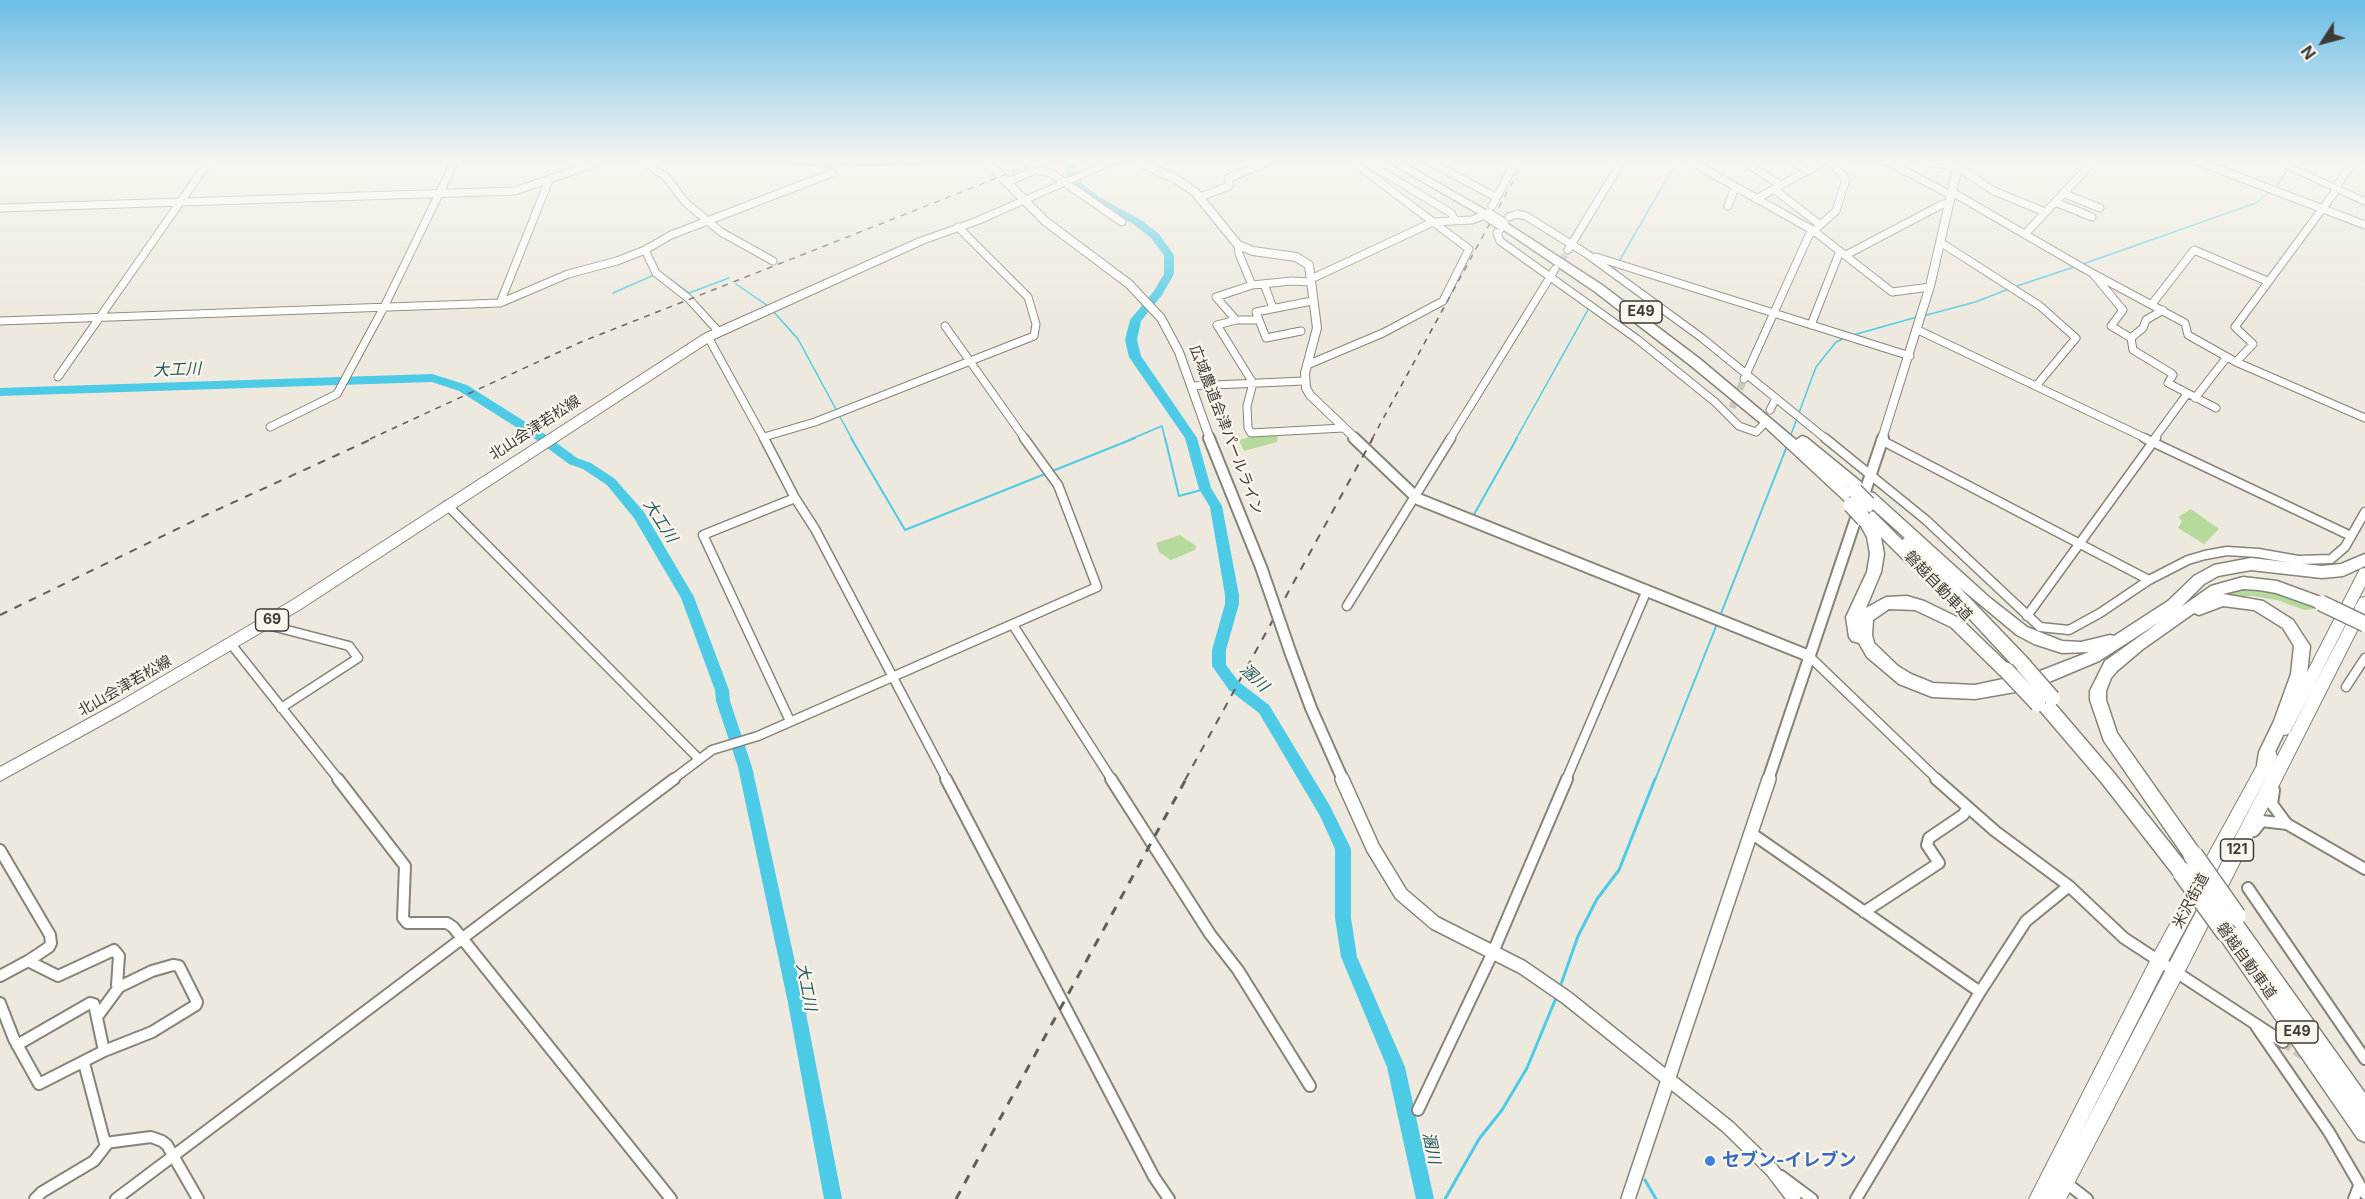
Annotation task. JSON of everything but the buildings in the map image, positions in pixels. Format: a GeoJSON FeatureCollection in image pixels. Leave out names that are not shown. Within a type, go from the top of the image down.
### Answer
{"type":"FeatureCollection","features":[{"type":"Feature","properties":{"kind":"highway","name":"E49"},"geometry":{"type":"LineString","coordinates":[[1496,217],[1634,315],[1768,419],[1785,428],[1818,463]]}},
{"type":"Feature","properties":{"kind":"highway"},"geometry":{"type":"LineString","coordinates":[[1768,419],[1867,508],[2007,621],[2050,645],[2081,648],[2134,640]]}},
{"type":"Feature","properties":{"kind":"highway"},"geometry":{"type":"LineString","coordinates":[[1853,495],[1867,508],[1877,555],[1874,572],[1854,617],[1856,635],[1865,654],[1874,664],[1908,687],[1934,695],[1957,699],[1983,698],[2011,693],[2072,675],[2134,640],[2179,610],[2217,590],[2243,583],[2277,587],[2322,600],[2365,607]]}},
{"type":"Feature","properties":{"kind":"highway","name":"磐越自動車道"},"geometry":{"type":"LineString","coordinates":[[1867,508],[2015,668]]}},
{"type":"Feature","properties":{"kind":"highway"},"geometry":{"type":"LineString","coordinates":[[2179,610],[2199,580],[2228,567],[2251,564],[2322,572],[2343,570],[2365,560]]}},
{"type":"Feature","properties":{"kind":"highway"},"geometry":{"type":"LineString","coordinates":[[2179,610],[2222,600],[2245,602],[2258,605],[2274,614],[2296,634],[2302,646],[2301,663],[2282,722],[2267,752],[2265,765]]}},
{"type":"Feature","properties":{"kind":"highway"},"geometry":{"type":"LineString","coordinates":[[2322,600],[2365,624]]}},
{"type":"Feature","properties":{"kind":"highway"},"geometry":{"type":"LineString","coordinates":[[2044,701],[2015,668],[1956,623],[1932,609],[1907,602],[1886,603],[1869,613],[1865,620],[1864,635],[1867,645],[1872,653],[1892,671],[1932,690],[1960,693],[2015,685],[2069,669],[2134,640]]}},
{"type":"Feature","properties":{"kind":"highway"},"geometry":{"type":"LineString","coordinates":[[2134,640],[2105,675],[2098,691],[2099,711],[2118,751],[2187,863]]}},
{"type":"Feature","properties":{"kind":"highway","name":"磐越自動車道"},"geometry":{"type":"LineString","coordinates":[[2044,701],[2129,788],[2231,922],[2316,1038],[2365,1110]]}},
{"type":"Feature","properties":{"kind":"highway","name":"磐越自動車道"},"geometry":{"type":"LineString","coordinates":[[2044,701],[2108,778],[2187,863]]}},
{"type":"Feature","properties":{"kind":"highway","name":"磐越自動車道"},"geometry":{"type":"LineString","coordinates":[[2231,922],[2365,1132]]}},
{"type":"Feature","properties":{"kind":"main road","name":"北山会津若松線"},"geometry":{"type":"LineString","coordinates":[[0,774],[231,645],[320,590],[447,505],[708,337],[983,217]]}},
{"type":"Feature","properties":{"kind":"main road","name":"米沢街道"},"geometry":{"type":"LineString","coordinates":[[2038,1199],[2159,962],[2365,573]]}},
{"type":"Feature","properties":{"kind":"main road","name":"米沢街道"},"geometry":{"type":"LineString","coordinates":[[2056,1199],[2365,607]]}},
{"type":"Feature","properties":{"kind":"street"},"geometry":{"type":"LineString","coordinates":[[57,377],[169,217]]}},
{"type":"Feature","properties":{"kind":"street"},"geometry":{"type":"LineString","coordinates":[[270,427],[337,394],[384,307],[428,217]]}},
{"type":"Feature","properties":{"kind":"street"},"geometry":{"type":"LineString","coordinates":[[500,303],[534,217]]}},
{"type":"Feature","properties":{"kind":"street"},"geometry":{"type":"LineString","coordinates":[[704,217],[721,232],[773,261]]}},
{"type":"Feature","properties":{"kind":"street"},"geometry":{"type":"LineString","coordinates":[[0,321],[500,303],[541,284],[617,261],[645,250],[670,236],[719,217]]}},
{"type":"Feature","properties":{"kind":"street","name":"広域農道会津パールライン"},"geometry":{"type":"LineString","coordinates":[[1041,217],[1141,295],[1154,309],[1172,336],[1219,465],[1261,567],[1291,654],[1335,764],[1373,848],[1393,882],[1413,905],[1435,923],[1493,952],[1548,984],[1668,1079]]}},
{"type":"Feature","properties":{"kind":"street"},"geometry":{"type":"LineString","coordinates":[[1115,217],[1122,222]]}},
{"type":"Feature","properties":{"kind":"street"},"geometry":{"type":"LineString","coordinates":[[1216,217],[1238,245],[1252,251],[1299,258],[1309,265],[1317,328],[1304,381],[1310,395],[1415,496],[1430,505],[1809,656],[1914,759],[1968,808],[2069,886],[2124,938],[2283,1042]]}},
{"type":"Feature","properties":{"kind":"street"},"geometry":{"type":"LineString","coordinates":[[1308,365],[1383,333],[1443,301],[1469,249],[1426,217]]}},
{"type":"Feature","properties":{"kind":"street"},"geometry":{"type":"LineString","coordinates":[[1236,320],[1216,297],[1252,285],[1292,280],[1310,281],[1433,222],[1476,220],[1481,217]]}},
{"type":"Feature","properties":{"kind":"street"},"geometry":{"type":"LineString","coordinates":[[1511,217],[1504,222],[1497,233],[1500,241],[1553,272],[1730,412],[1746,430],[1756,432],[1768,419],[1776,398]]}},
{"type":"Feature","properties":{"kind":"street"},"geometry":{"type":"LineString","coordinates":[[1527,217],[1569,247],[1587,254],[1910,356]]}},
{"type":"Feature","properties":{"kind":"street"},"geometry":{"type":"LineString","coordinates":[[1569,247],[1588,217]]}},
{"type":"Feature","properties":{"kind":"street"},"geometry":{"type":"LineString","coordinates":[[1789,217],[1814,231],[1892,292],[1930,287]]}},
{"type":"Feature","properties":{"kind":"street"},"geometry":{"type":"LineString","coordinates":[[1812,217],[1820,224]]}},
{"type":"Feature","properties":{"kind":"street"},"geometry":{"type":"LineString","coordinates":[[1746,376],[1772,313],[1809,235],[1829,217]]}},
{"type":"Feature","properties":{"kind":"street"},"geometry":{"type":"LineString","coordinates":[[1811,325],[1843,253],[1920,217]]}},
{"type":"Feature","properties":{"kind":"street"},"geometry":{"type":"LineString","coordinates":[[1628,1199],[1910,356],[1930,287],[1946,217]]}},
{"type":"Feature","properties":{"kind":"street"},"geometry":{"type":"LineString","coordinates":[[1992,217],[2185,322],[2188,335],[2236,362],[2365,418]]}},
{"type":"Feature","properties":{"kind":"street"},"geometry":{"type":"LineString","coordinates":[[2025,234],[2041,217]]}},
{"type":"Feature","properties":{"kind":"street"},"geometry":{"type":"LineString","coordinates":[[2236,362],[2253,344],[2235,327],[2315,217]]}},
{"type":"Feature","properties":{"kind":"street"},"geometry":{"type":"LineString","coordinates":[[2345,217],[2365,225]]}},
{"type":"Feature","properties":{"kind":"street"},"geometry":{"type":"LineString","coordinates":[[764,437],[815,422],[866,403],[1034,336],[1036,324],[1032,305],[1021,288],[958,227]]}},
{"type":"Feature","properties":{"kind":"street"},"geometry":{"type":"LineString","coordinates":[[1940,242],[2040,306],[2076,338],[2036,386]]}},
{"type":"Feature","properties":{"kind":"street"},"geometry":{"type":"LineString","coordinates":[[1238,245],[1239,254],[1252,285]]}},
{"type":"Feature","properties":{"kind":"street"},"geometry":{"type":"LineString","coordinates":[[645,250],[657,274],[688,298],[719,332]]}},
{"type":"Feature","properties":{"kind":"street"},"geometry":{"type":"LineString","coordinates":[[2152,304],[2194,250],[2267,281]]}},
{"type":"Feature","properties":{"kind":"street"},"geometry":{"type":"LineString","coordinates":[[1587,254],[1776,398],[1871,474],[1926,520],[2040,627],[2061,631],[2069,630],[2100,613],[2149,580],[2188,560],[2227,551],[2258,553],[2298,560],[2331,559],[2345,547],[2365,512]]}},
{"type":"Feature","properties":{"kind":"street"},"geometry":{"type":"LineString","coordinates":[[1347,606],[1553,272]]}},
{"type":"Feature","properties":{"kind":"street"},"geometry":{"type":"LineString","coordinates":[[2093,273],[2123,310],[2110,326],[2131,338]]}},
{"type":"Feature","properties":{"kind":"street"},"geometry":{"type":"LineString","coordinates":[[1264,284],[1273,308]]}},
{"type":"Feature","properties":{"kind":"street"},"geometry":{"type":"LineString","coordinates":[[1301,331],[1266,338],[1256,312],[1312,302]]}},
{"type":"Feature","properties":{"kind":"street"},"geometry":{"type":"LineString","coordinates":[[2131,338],[2143,328],[2146,320],[2163,310]]}},
{"type":"Feature","properties":{"kind":"street"},"geometry":{"type":"LineString","coordinates":[[1258,320],[1236,320],[1217,325],[1253,383],[1247,406],[1248,428],[1251,433],[1343,428]]}},
{"type":"Feature","properties":{"kind":"street"},"geometry":{"type":"LineString","coordinates":[[1920,321],[2036,386],[2352,536]]}},
{"type":"Feature","properties":{"kind":"street"},"geometry":{"type":"LineString","coordinates":[[116,1199],[712,750],[790,721],[1097,587],[1058,485],[945,326]]}},
{"type":"Feature","properties":{"kind":"street"},"geometry":{"type":"LineString","coordinates":[[708,337],[795,498],[815,529],[1154,1177],[1169,1199]]}},
{"type":"Feature","properties":{"kind":"street"},"geometry":{"type":"LineString","coordinates":[[2131,338],[2133,350],[2172,373],[2168,383],[2216,408]]}},
{"type":"Feature","properties":{"kind":"street"},"geometry":{"type":"LineString","coordinates":[[2027,616],[2153,442],[2227,357]]}},
{"type":"Feature","properties":{"kind":"street"},"geometry":{"type":"LineString","coordinates":[[1192,386],[1304,381]]}},
{"type":"Feature","properties":{"kind":"street"},"geometry":{"type":"LineString","coordinates":[[1881,440],[2149,580]]}},
{"type":"Feature","properties":{"kind":"street"},"geometry":{"type":"LineString","coordinates":[[790,721],[703,535],[795,498]]}},
{"type":"Feature","properties":{"kind":"street"},"geometry":{"type":"LineString","coordinates":[[447,505],[699,759]]}},
{"type":"Feature","properties":{"kind":"street"},"geometry":{"type":"LineString","coordinates":[[1418,1110],[1493,952],[1647,590]]}},
{"type":"Feature","properties":{"kind":"street"},"geometry":{"type":"LineString","coordinates":[[264,624],[349,646],[358,658],[281,708]]}},
{"type":"Feature","properties":{"kind":"street"},"geometry":{"type":"LineString","coordinates":[[1013,625],[1204,924],[1238,970],[1310,1086]]}},
{"type":"Feature","properties":{"kind":"street"},"geometry":{"type":"LineString","coordinates":[[231,645],[404,864],[404,918],[407,922],[447,923],[671,1199]]}},
{"type":"Feature","properties":{"kind":"street"},"geometry":{"type":"LineString","coordinates":[[2346,687],[2365,658]]}},
{"type":"Feature","properties":{"kind":"street"},"geometry":{"type":"LineString","coordinates":[[2275,778],[2277,785],[2272,795],[2272,804],[2287,824]]}},
{"type":"Feature","properties":{"kind":"street"},"geometry":{"type":"LineString","coordinates":[[1864,912],[1936,866],[1939,862],[1927,845],[1929,838],[1963,815],[1968,808]]}},
{"type":"Feature","properties":{"kind":"street"},"geometry":{"type":"LineString","coordinates":[[2229,867],[2238,863],[2259,823],[2268,820],[2287,824],[2365,869]]}},
{"type":"Feature","properties":{"kind":"street"},"geometry":{"type":"LineString","coordinates":[[1751,833],[1980,992]]}},
{"type":"Feature","properties":{"kind":"street"},"geometry":{"type":"LineString","coordinates":[[0,850],[50,936],[51,943],[49,947],[28,961],[0,976]]}},
{"type":"Feature","properties":{"kind":"street"},"geometry":{"type":"LineString","coordinates":[[1857,1199],[1980,992],[2026,921],[2069,886]]}},
{"type":"Feature","properties":{"kind":"street"},"geometry":{"type":"LineString","coordinates":[[2248,888],[2365,1059]]}},
{"type":"Feature","properties":{"kind":"street"},"geometry":{"type":"LineString","coordinates":[[28,961],[58,976],[114,950],[120,956],[117,985],[119,987]]}},
{"type":"Feature","properties":{"kind":"street"},"geometry":{"type":"LineString","coordinates":[[0,1003],[17,1045],[39,1084],[105,1051],[152,1032],[196,1005],[197,1002],[179,966],[173,965],[152,971],[119,987],[97,1017]]}},
{"type":"Feature","properties":{"kind":"street"},"geometry":{"type":"LineString","coordinates":[[17,1045],[90,1003],[94,1004],[105,1051]]}},
{"type":"Feature","properties":{"kind":"street"},"geometry":{"type":"LineString","coordinates":[[2254,1023],[2329,1132],[2362,1190],[2354,1199]]}},
{"type":"Feature","properties":{"kind":"street"},"geometry":{"type":"LineString","coordinates":[[84,1063],[102,1136],[105,1143],[108,1143]]}},
{"type":"Feature","properties":{"kind":"street"},"geometry":{"type":"LineString","coordinates":[[1668,1079],[1728,1127],[1772,1170],[1812,1199]]}},
{"type":"Feature","properties":{"kind":"street"},"geometry":{"type":"LineString","coordinates":[[35,1199],[42,1192],[94,1161],[108,1143],[151,1137],[167,1144],[198,1199]]}},
{"type":"Feature","properties":{"kind":"street"},"geometry":{"type":"LineString","coordinates":[[1772,1170],[1794,1199]]}},
{"type":"Feature","properties":{"kind":"street"},"geometry":{"type":"LineString","coordinates":[[2065,1182],[2087,1199]]}},
{"type":"Feature","properties":{"kind":"green space"},"geometry":{"type":"Polygon","coordinates":[[[1278,436],[1277,442],[1244,451],[1239,440],[1250,437],[1278,436]]]}},
{"type":"Feature","properties":{"kind":"green space"},"geometry":{"type":"Polygon","coordinates":[[[2191,509],[2219,529],[2204,544],[2178,528],[2182,521],[2178,517],[2191,509]]]}},
{"type":"Feature","properties":{"kind":"green space"},"geometry":{"type":"Polygon","coordinates":[[[1180,535],[1196,546],[1195,550],[1171,560],[1159,552],[1156,543],[1180,535]]]}},
{"type":"Feature","properties":{"kind":"green space"},"geometry":{"type":"Polygon","coordinates":[[[2249,585],[2276,589],[2315,609],[2304,610],[2277,600],[2253,596],[2211,596],[2249,585]]]}},
{"type":"Feature","properties":{"kind":"waterway","name":"溷川"},"geometry":{"type":"LineString","coordinates":[[1128,217],[1155,236],[1169,255],[1169,274],[1158,293],[1136,320],[1131,340],[1135,357],[1191,438],[1205,489],[1216,506],[1232,595],[1232,604],[1219,650],[1219,666],[1234,686],[1264,709],[1325,811],[1343,849],[1343,918],[1349,957],[1396,1067],[1425,1199]]}},
{"type":"Feature","properties":{"kind":"waterway"},"geometry":{"type":"LineString","coordinates":[[1614,270],[1645,217]]}},
{"type":"Feature","properties":{"kind":"waterway"},"geometry":{"type":"LineString","coordinates":[[2083,264],[2216,217]]}},
{"type":"Feature","properties":{"kind":"waterway"},"geometry":{"type":"LineString","coordinates":[[2014,287],[2077,266]]}},
{"type":"Feature","properties":{"kind":"waterway"},"geometry":{"type":"LineString","coordinates":[[613,293],[654,275]]}},
{"type":"Feature","properties":{"kind":"waterway"},"geometry":{"type":"LineString","coordinates":[[667,277],[689,293],[729,278]]}},
{"type":"Feature","properties":{"kind":"waterway"},"geometry":{"type":"LineString","coordinates":[[736,284],[768,306]]}},
{"type":"Feature","properties":{"kind":"waterway"},"geometry":{"type":"LineString","coordinates":[[1923,316],[1975,302],[2009,289]]}},
{"type":"Feature","properties":{"kind":"waterway"},"geometry":{"type":"LineString","coordinates":[[1516,439],[1589,308]]}},
{"type":"Feature","properties":{"kind":"waterway"},"geometry":{"type":"LineString","coordinates":[[772,310],[798,339],[852,439]]}},
{"type":"Feature","properties":{"kind":"waterway"},"geometry":{"type":"LineString","coordinates":[[1853,335],[1917,317]]}},
{"type":"Feature","properties":{"kind":"waterway"},"geometry":{"type":"LineString","coordinates":[[1790,437],[1816,367],[1836,342],[1845,338]]}},
{"type":"Feature","properties":{"kind":"waterway","name":"大工川"},"geometry":{"type":"LineString","coordinates":[[0,392],[432,378],[463,388],[539,436],[573,461],[587,466],[611,482],[639,515],[687,597],[722,690],[723,701],[745,767],[796,1003],[833,1199]]}},
{"type":"Feature","properties":{"kind":"waterway"},"geometry":{"type":"LineString","coordinates":[[1131,439],[1162,426],[1165,439]]}},
{"type":"Feature","properties":{"kind":"waterway"},"geometry":{"type":"LineString","coordinates":[[851,438],[905,530],[1135,438]]}},
{"type":"Feature","properties":{"kind":"waterway"},"geometry":{"type":"LineString","coordinates":[[1165,438],[1179,496],[1205,489]]}},
{"type":"Feature","properties":{"kind":"waterway"},"geometry":{"type":"LineString","coordinates":[[1472,518],[1517,438]]}},
{"type":"Feature","properties":{"kind":"waterway"},"geometry":{"type":"LineString","coordinates":[[1720,616],[1787,446]]}},
{"type":"Feature","properties":{"kind":"waterway"},"geometry":{"type":"LineString","coordinates":[[1655,780],[1717,624]]}},
{"type":"Feature","properties":{"kind":"waterway"},"geometry":{"type":"LineString","coordinates":[[1560,987],[1578,936],[1597,899],[1619,870],[1655,779]]}},
{"type":"Feature","properties":{"kind":"waterway"},"geometry":{"type":"LineString","coordinates":[[1445,1199],[1479,1139],[1502,1110],[1527,1068],[1556,998]]}},
{"type":"Feature","properties":{"kind":"waterway"},"geometry":{"type":"LineString","coordinates":[[1645,1180],[1656,1199]]}},
{"type":"Feature","properties":{"kind":"tunnel"},"geometry":{"type":"LineString","coordinates":[[1556,269],[1568,250]]}},
{"type":"Feature","properties":{"kind":"tunnel"},"geometry":{"type":"LineString","coordinates":[[1732,408],[1744,379]]}},
{"type":"Feature","properties":{"kind":"tunnel"},"geometry":{"type":"LineString","coordinates":[[2283,1042],[2305,1056]]}},
{"type":"Feature","properties":{"kind":"railway"},"geometry":{"type":"LineString","coordinates":[[370,439],[581,342],[898,217]]}},
{"type":"Feature","properties":{"kind":"railway"},"geometry":{"type":"LineString","coordinates":[[1372,439],[1493,217]]}},
{"type":"Feature","properties":{"kind":"railway"},"geometry":{"type":"LineString","coordinates":[[0,615],[208,514],[374,438]]}},
{"type":"Feature","properties":{"kind":"railway"},"geometry":{"type":"LineString","coordinates":[[1185,780],[1373,438]]}},
{"type":"Feature","properties":{"kind":"railway"},"geometry":{"type":"LineString","coordinates":[[956,1199],[1186,779]]}},
{"type":"Feature","properties":{"kind":"place","name":"セブン-イレブン"},"geometry":{"type":"Point","coordinates":[1710,1161]}}]}
